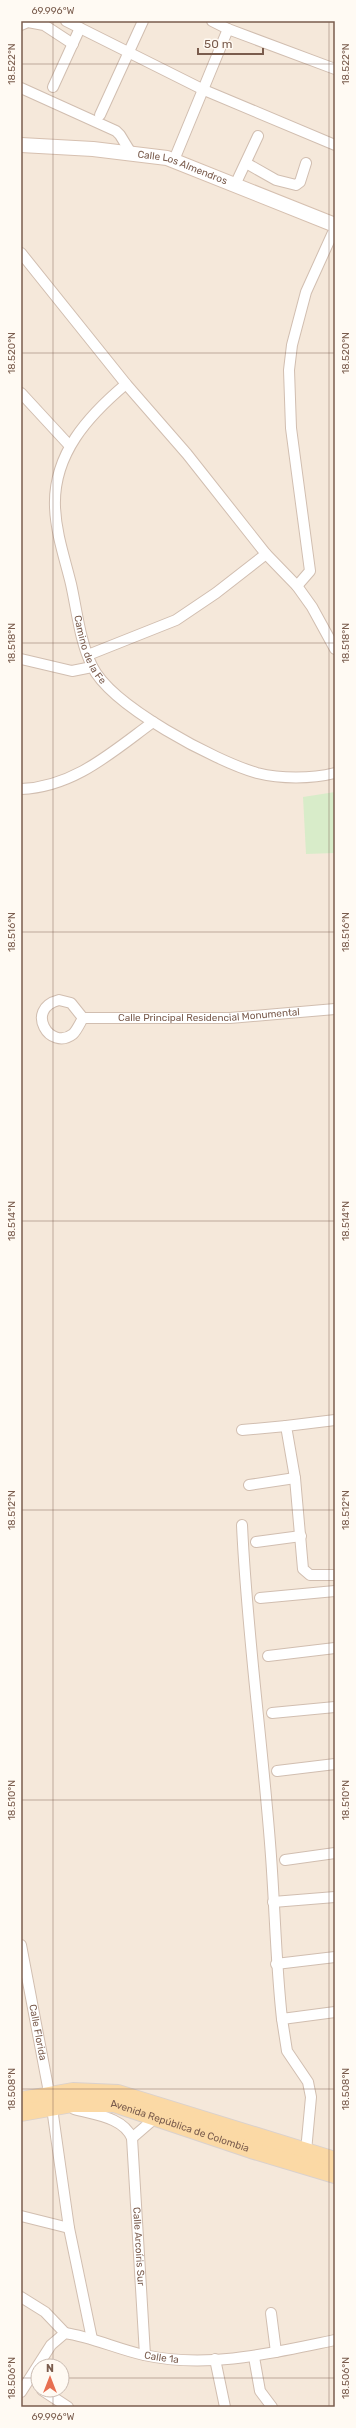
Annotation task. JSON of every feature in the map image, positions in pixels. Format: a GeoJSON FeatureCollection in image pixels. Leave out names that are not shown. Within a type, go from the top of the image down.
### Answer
{"type":"FeatureCollection","features":[{"type":"Feature","properties":{"kind":"main road","name":"Avenida República de Colombia"},"geometry":{"type":"LineString","coordinates":[[21,2113],[56,2103],[81,2091],[118,2093],[240,2138],[335,2176]]}},
{"type":"Feature","properties":{"kind":"main road","name":"Avenida República de Colombia"},"geometry":{"type":"LineString","coordinates":[[21,2100],[56,2103],[114,2104],[154,2119],[306,2151],[335,2160]]}},
{"type":"Feature","properties":{"kind":"street"},"geometry":{"type":"LineString","coordinates":[[66,21],[127,53],[204,90],[335,145]]}},
{"type":"Feature","properties":{"kind":"street"},"geometry":{"type":"LineString","coordinates":[[100,115],[127,53],[143,21]]}},
{"type":"Feature","properties":{"kind":"street"},"geometry":{"type":"LineString","coordinates":[[212,21],[228,29],[335,69]]}},
{"type":"Feature","properties":{"kind":"street"},"geometry":{"type":"LineString","coordinates":[[21,25],[28,22],[44,25],[73,44]]}},
{"type":"Feature","properties":{"kind":"street"},"geometry":{"type":"LineString","coordinates":[[53,87],[80,28]]}},
{"type":"Feature","properties":{"kind":"street"},"geometry":{"type":"LineString","coordinates":[[174,160],[228,29]]}},
{"type":"Feature","properties":{"kind":"street"},"geometry":{"type":"LineString","coordinates":[[21,88],[120,134],[131,153]]}},
{"type":"Feature","properties":{"kind":"street"},"geometry":{"type":"LineString","coordinates":[[236,185],[258,136]]}},
{"type":"Feature","properties":{"kind":"street","name":"Calle Los Almendros"},"geometry":{"type":"LineString","coordinates":[[21,145],[93,148],[174,160],[335,227]]}},
{"type":"Feature","properties":{"kind":"street"},"geometry":{"type":"LineString","coordinates":[[246,163],[276,180],[296,185],[300,182],[306,163]]}},
{"type":"Feature","properties":{"kind":"street"},"geometry":{"type":"LineString","coordinates":[[297,586],[310,570],[291,428],[289,370],[292,345],[306,292],[335,227]]}},
{"type":"Feature","properties":{"kind":"street"},"geometry":{"type":"LineString","coordinates":[[21,253],[126,384],[187,454],[266,554],[297,586],[312,607],[335,649]]}},
{"type":"Feature","properties":{"kind":"street","name":"Camino de la Fe"},"geometry":{"type":"LineString","coordinates":[[126,384],[102,404],[84,424],[69,445],[57,481],[55,507],[58,534],[92,667],[111,689],[153,722],[206,751],[258,773],[300,777],[335,773]]}},
{"type":"Feature","properties":{"kind":"street"},"geometry":{"type":"LineString","coordinates":[[21,393],[69,445]]}},
{"type":"Feature","properties":{"kind":"street"},"geometry":{"type":"LineString","coordinates":[[88,655],[176,620],[216,593],[266,554]]}},
{"type":"Feature","properties":{"kind":"street"},"geometry":{"type":"LineString","coordinates":[[21,659],[72,671],[92,667]]}},
{"type":"Feature","properties":{"kind":"street"},"geometry":{"type":"LineString","coordinates":[[21,789],[40,788],[62,782],[82,773],[153,722]]}},
{"type":"Feature","properties":{"kind":"street","name":"Calle Principal Residencial Monumental"},"geometry":{"type":"LineString","coordinates":[[83,1018],[230,1018],[335,1009]]}},
{"type":"Feature","properties":{"kind":"street"},"geometry":{"type":"LineString","coordinates":[[242,1430],[335,1420]]}},
{"type":"Feature","properties":{"kind":"street"},"geometry":{"type":"LineString","coordinates":[[286,1426],[295,1478],[303,1569],[306,1573],[335,1575]]}},
{"type":"Feature","properties":{"kind":"street"},"geometry":{"type":"LineString","coordinates":[[249,1485],[295,1478]]}},
{"type":"Feature","properties":{"kind":"street"},"geometry":{"type":"LineString","coordinates":[[242,1524],[245,1594],[271,1856],[276,1964],[287,2051],[308,2082],[311,2097],[306,2151]]}},
{"type":"Feature","properties":{"kind":"street"},"geometry":{"type":"LineString","coordinates":[[256,1542],[301,1536]]}},
{"type":"Feature","properties":{"kind":"street"},"geometry":{"type":"LineString","coordinates":[[260,1598],[335,1591]]}},
{"type":"Feature","properties":{"kind":"street"},"geometry":{"type":"LineString","coordinates":[[268,1656],[335,1648]]}},
{"type":"Feature","properties":{"kind":"street"},"geometry":{"type":"LineString","coordinates":[[272,1713],[335,1707]]}},
{"type":"Feature","properties":{"kind":"street"},"geometry":{"type":"LineString","coordinates":[[277,1771],[335,1764]]}},
{"type":"Feature","properties":{"kind":"street"},"geometry":{"type":"LineString","coordinates":[[285,1860],[335,1854]]}},
{"type":"Feature","properties":{"kind":"street"},"geometry":{"type":"LineString","coordinates":[[273,1902],[335,1896]]}},
{"type":"Feature","properties":{"kind":"street","name":"Calle Florida"},"geometry":{"type":"LineString","coordinates":[[21,1946],[56,2103],[69,2228],[92,2339]]}},
{"type":"Feature","properties":{"kind":"street"},"geometry":{"type":"LineString","coordinates":[[276,1964],[335,1957]]}},
{"type":"Feature","properties":{"kind":"street"},"geometry":{"type":"LineString","coordinates":[[282,2019],[335,2012]]}},
{"type":"Feature","properties":{"kind":"street"},"geometry":{"type":"LineString","coordinates":[[56,2103],[120,2122],[128,2129],[132,2138],[154,2119]]}},
{"type":"Feature","properties":{"kind":"street","name":"Calle Arcoíris Sur"},"geometry":{"type":"LineString","coordinates":[[132,2138],[144,2355]]}},
{"type":"Feature","properties":{"kind":"street"},"geometry":{"type":"LineString","coordinates":[[21,2216],[69,2228]]}},
{"type":"Feature","properties":{"kind":"street"},"geometry":{"type":"LineString","coordinates":[[21,2297],[45,2312],[65,2333],[51,2345],[21,2392]]}},
{"type":"Feature","properties":{"kind":"street"},"geometry":{"type":"LineString","coordinates":[[271,2313],[276,2352]]}},
{"type":"Feature","properties":{"kind":"street","name":"Calle 1a"},"geometry":{"type":"LineString","coordinates":[[65,2333],[92,2339],[144,2355],[168,2359],[216,2360],[254,2357],[335,2340]]}},
{"type":"Feature","properties":{"kind":"street"},"geometry":{"type":"LineString","coordinates":[[254,2357],[260,2391],[272,2407]]}},
{"type":"Feature","properties":{"kind":"street"},"geometry":{"type":"LineString","coordinates":[[216,2360],[225,2407]]}},
{"type":"Feature","properties":{"kind":"street"},"geometry":{"type":"LineString","coordinates":[[54,2398],[68,2407]]}},
{"type":"Feature","properties":{"kind":"shaded area"},"geometry":{"type":"Polygon","coordinates":[[[21,21],[335,21],[335,2407],[21,2407],[21,21]]]}},
{"type":"Feature","properties":{"kind":"green space"},"geometry":{"type":"Polygon","coordinates":[[[335,792],[335,853],[306,854],[303,797],[335,792]]]}}]}
